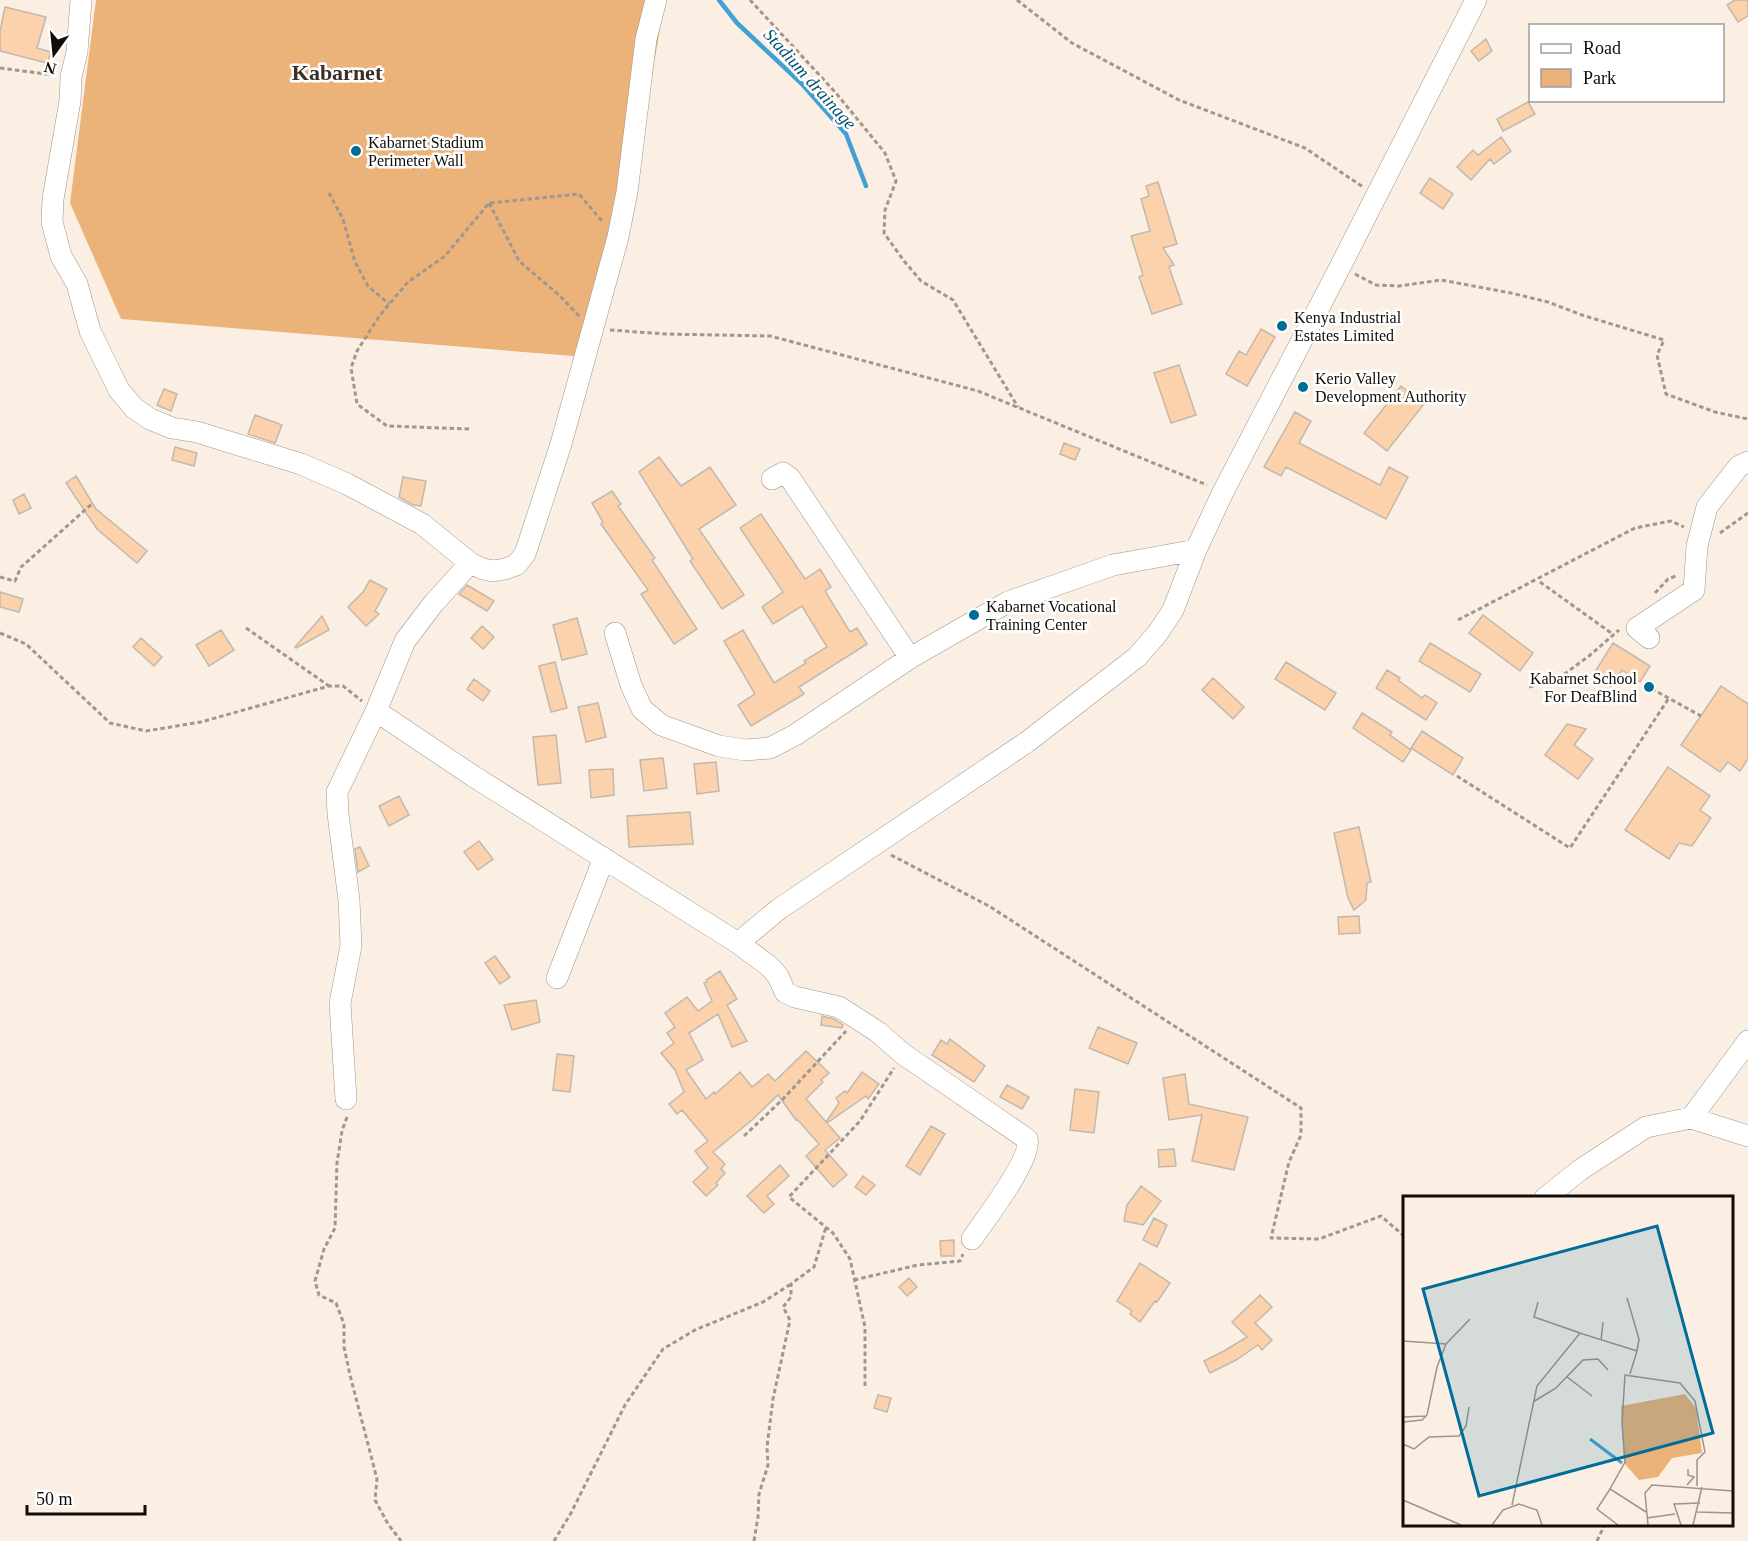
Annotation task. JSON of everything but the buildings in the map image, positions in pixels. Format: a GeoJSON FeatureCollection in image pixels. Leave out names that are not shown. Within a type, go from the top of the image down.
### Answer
{"type":"FeatureCollection","features":[{"type":"Feature","properties":{"kind":"street"},"geometry":{"type":"LineString","coordinates":[[81,0],[77,52],[71,77],[70,101],[53,199],[52,222],[61,256],[77,284],[90,330],[119,390],[134,408],[150,419],[172,428],[197,432],[301,464],[348,484],[422,524],[470,563],[493,571],[516,565],[525,554],[561,444],[618,237],[627,192],[646,39],[656,0]]}},
{"type":"Feature","properties":{"kind":"street"},"geometry":{"type":"LineString","coordinates":[[738,943],[779,909],[1027,742],[1137,657],[1157,634],[1173,610],[1222,492],[1377,196],[1476,0]]}},
{"type":"Feature","properties":{"kind":"street"},"geometry":{"type":"LineString","coordinates":[[1649,638],[1637,628],[1694,590],[1697,546],[1707,507],[1739,466],[1748,462]]}},
{"type":"Feature","properties":{"kind":"street"},"geometry":{"type":"LineString","coordinates":[[772,479],[783,473],[790,478],[910,658]]}},
{"type":"Feature","properties":{"kind":"street"},"geometry":{"type":"LineString","coordinates":[[615,633],[631,685],[642,709],[661,725],[718,746],[745,750],[770,748],[795,735],[910,658],[1008,602],[1113,565],[1196,550]]}},
{"type":"Feature","properties":{"kind":"street"},"geometry":{"type":"LineString","coordinates":[[346,1099],[340,1003],[351,946],[349,900],[337,792],[376,711],[405,641],[432,604],[470,563]]}},
{"type":"Feature","properties":{"kind":"street"},"geometry":{"type":"LineString","coordinates":[[376,711],[473,776],[738,943],[769,966],[778,976],[785,992],[795,997],[839,1007],[878,1032],[903,1054],[1028,1139],[1028,1151],[1019,1168],[972,1239]]}},
{"type":"Feature","properties":{"kind":"street"},"geometry":{"type":"LineString","coordinates":[[557,978],[604,858]]}},
{"type":"Feature","properties":{"kind":"street"},"geometry":{"type":"LineString","coordinates":[[1691,1118],[1748,1041]]}},
{"type":"Feature","properties":{"kind":"street"},"geometry":{"type":"LineString","coordinates":[[1546,1196],[1580,1170],[1646,1127],[1691,1118],[1748,1136]]}},
{"type":"Feature","properties":{"kind":"path"},"geometry":{"type":"LineString","coordinates":[[750,0],[836,93],[885,153],[896,181],[885,210],[884,233],[921,280],[953,300],[1018,408]]}},
{"type":"Feature","properties":{"kind":"path"},"geometry":{"type":"LineString","coordinates":[[1017,0],[1072,43],[1179,100],[1305,148],[1377,196]]}},
{"type":"Feature","properties":{"kind":"path"},"geometry":{"type":"LineString","coordinates":[[0,68],[71,77]]}},
{"type":"Feature","properties":{"kind":"path"},"geometry":{"type":"LineString","coordinates":[[329,193],[343,219],[355,262],[368,286],[389,304]]}},
{"type":"Feature","properties":{"kind":"path"},"geometry":{"type":"LineString","coordinates":[[469,429],[387,426],[357,404],[351,368],[357,351],[389,304],[408,282],[445,256],[489,203],[579,194],[618,237]]}},
{"type":"Feature","properties":{"kind":"path"},"geometry":{"type":"LineString","coordinates":[[489,203],[519,261],[560,296],[591,329],[665,334],[770,336],[978,391],[1222,492]]}},
{"type":"Feature","properties":{"kind":"path"},"geometry":{"type":"LineString","coordinates":[[1340,267],[1376,285],[1399,286],[1441,280],[1510,293],[1548,302],[1664,340],[1657,356],[1666,394],[1716,412],[1748,419]]}},
{"type":"Feature","properties":{"kind":"path"},"geometry":{"type":"LineString","coordinates":[[0,577],[15,582],[21,567],[93,503]]}},
{"type":"Feature","properties":{"kind":"path"},"geometry":{"type":"LineString","coordinates":[[1711,539],[1748,513]]}},
{"type":"Feature","properties":{"kind":"path"},"geometry":{"type":"LineString","coordinates":[[1458,620],[1635,528],[1671,521],[1691,530]]}},
{"type":"Feature","properties":{"kind":"path"},"geometry":{"type":"LineString","coordinates":[[1540,582],[1614,635]]}},
{"type":"Feature","properties":{"kind":"path"},"geometry":{"type":"LineString","coordinates":[[246,628],[329,686]]}},
{"type":"Feature","properties":{"kind":"path"},"geometry":{"type":"LineString","coordinates":[[0,633],[26,644],[110,723],[146,731],[201,722],[329,686],[344,686],[376,711]]}},
{"type":"Feature","properties":{"kind":"path"},"geometry":{"type":"LineString","coordinates":[[1645,685],[1701,716]]}},
{"type":"Feature","properties":{"kind":"path"},"geometry":{"type":"LineString","coordinates":[[1457,776],[1570,848],[1669,698]]}},
{"type":"Feature","properties":{"kind":"path"},"geometry":{"type":"LineString","coordinates":[[873,846],[988,906],[1301,1108],[1300,1135],[1289,1162],[1271,1238],[1319,1239],[1381,1216],[1403,1235]]}},
{"type":"Feature","properties":{"kind":"path"},"geometry":{"type":"LineString","coordinates":[[744,1136],[790,1092],[858,1019]]}},
{"type":"Feature","properties":{"kind":"path"},"geometry":{"type":"LineString","coordinates":[[865,1386],[865,1327],[849,1259],[833,1233],[789,1197],[860,1121],[903,1054]]}},
{"type":"Feature","properties":{"kind":"path"},"geometry":{"type":"LineString","coordinates":[[346,1099],[349,1114],[342,1131],[337,1163],[335,1228],[324,1249],[315,1281],[319,1295],[336,1303],[344,1324],[344,1347],[348,1366],[377,1479],[375,1500],[388,1524],[401,1541]]}},
{"type":"Feature","properties":{"kind":"path"},"geometry":{"type":"LineString","coordinates":[[554,1541],[571,1513],[625,1405],[663,1348],[694,1330],[763,1302],[814,1267],[826,1227]]}},
{"type":"Feature","properties":{"kind":"path"},"geometry":{"type":"LineString","coordinates":[[854,1280],[918,1265],[960,1261],[972,1239]]}},
{"type":"Feature","properties":{"kind":"path"},"geometry":{"type":"LineString","coordinates":[[754,1541],[759,1494],[768,1465],[767,1447],[773,1399],[790,1320],[783,1307],[791,1297],[791,1284]]}},
{"type":"Feature","properties":{"kind":"path"},"geometry":{"type":"LineString","coordinates":[[1597,1541],[1604,1526]]}},
{"type":"Feature","properties":{"kind":"green space","name":"Kabarnet Stadium Perimeter Wall"},"geometry":{"type":"Polygon","coordinates":[[[96,0],[665,0],[648,98],[586,357],[121,319],[70,203],[96,0]]]}},
{"type":"Feature","properties":{"kind":"waterway","name":"Stadium drainage"},"geometry":{"type":"LineString","coordinates":[[719,0],[737,23],[802,84],[846,134],[866,186]]}},
{"type":"Feature","properties":{"kind":"place","name":"Kabarnet Stadium Perimeter Wall"},"geometry":{"type":"Point","coordinates":[356,151]}},
{"type":"Feature","properties":{"kind":"place","name":"Kenya Industrial Estates Limited"},"geometry":{"type":"Point","coordinates":[1282,326]}},
{"type":"Feature","properties":{"kind":"place","name":"Kerio Valley Development Authority"},"geometry":{"type":"Point","coordinates":[1303,387]}},
{"type":"Feature","properties":{"kind":"place","name":"Kabarnet Vocational Training Center"},"geometry":{"type":"Point","coordinates":[974,615]}},
{"type":"Feature","properties":{"kind":"place","name":"Kabarnet School For DeafBlind"},"geometry":{"type":"Point","coordinates":[1649,687]}},
{"type":"Feature","properties":{"kind":"district","name":"Kabarnet"},"geometry":{"type":"Point","coordinates":[337,72]}}]}
